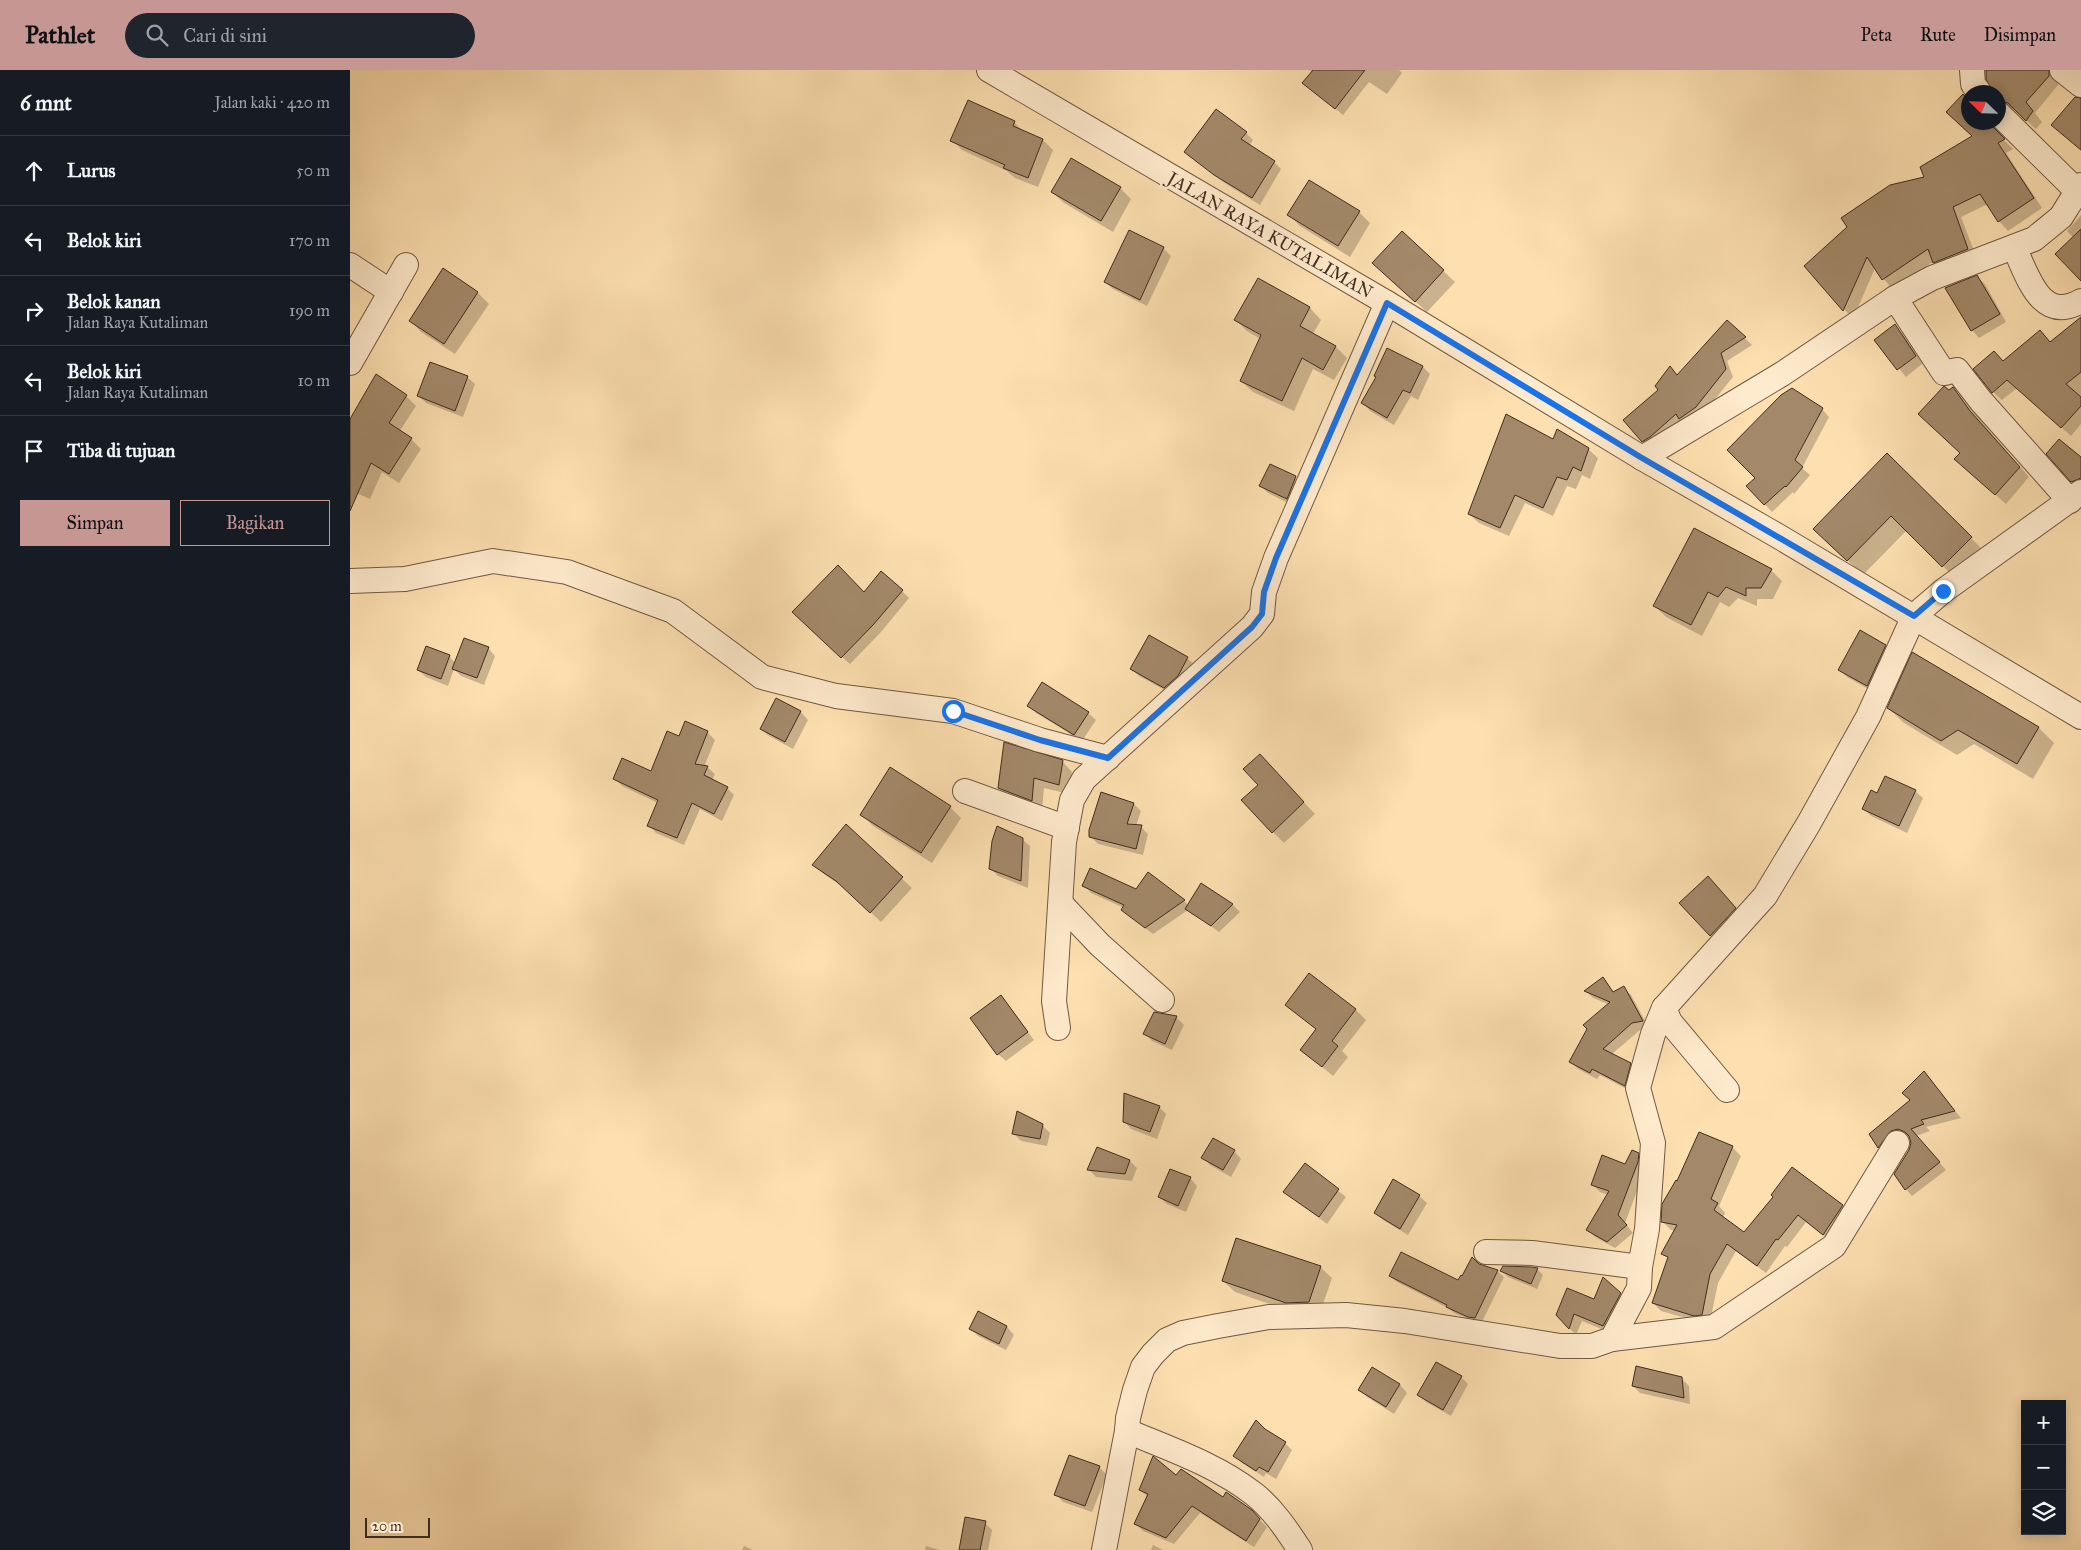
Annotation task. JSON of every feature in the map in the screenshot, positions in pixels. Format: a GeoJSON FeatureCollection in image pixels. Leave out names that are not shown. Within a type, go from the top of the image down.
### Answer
{"type":"FeatureCollection","features":[{"type":"Feature","properties":{"kind":"street","name":"JALAN RAYA KUTALIMAN"},"geometry":{"type":"LineString","coordinates":[[989,70],[1387,303],[1642,458],[1914,616],[2081,717]]}},
{"type":"Feature","properties":{"kind":"street"},"geometry":{"type":"LineString","coordinates":[[1972,70],[1974,85]]}},
{"type":"Feature","properties":{"kind":"street"},"geometry":{"type":"LineString","coordinates":[[1642,458],[1782,374],[1895,298],[1932,278],[2034,239],[2061,217],[2079,188],[2006,120]]}},
{"type":"Feature","properties":{"kind":"street"},"geometry":{"type":"LineString","coordinates":[[2014,248],[2038,295],[2045,302],[2059,308],[2073,306],[2081,301]]}},
{"type":"Feature","properties":{"kind":"street"},"geometry":{"type":"LineString","coordinates":[[350,265],[391,292]]}},
{"type":"Feature","properties":{"kind":"street"},"geometry":{"type":"LineString","coordinates":[[350,363],[406,265]]}},
{"type":"Feature","properties":{"kind":"street"},"geometry":{"type":"LineString","coordinates":[[1612,1339],[1639,1288],[1640,1267],[1647,1229],[1653,1143],[1638,1088],[1653,1034],[1664,1008],[1765,896],[1810,823],[1868,717],[1914,616],[1943,591],[2076,497],[1981,401],[1957,370],[1944,373],[1895,298]]}},
{"type":"Feature","properties":{"kind":"street"},"geometry":{"type":"LineString","coordinates":[[1058,1028],[1054,1001],[1064,842],[1072,800],[1084,779],[1252,627],[1262,614],[1264,592],[1276,558],[1387,303]]}},
{"type":"Feature","properties":{"kind":"street"},"geometry":{"type":"LineString","coordinates":[[350,581],[405,580],[493,561],[567,572],[673,611],[762,677],[836,696],[953,711],[1040,740],[1108,758]]}},
{"type":"Feature","properties":{"kind":"street"},"geometry":{"type":"LineString","coordinates":[[965,791],[1066,828]]}},
{"type":"Feature","properties":{"kind":"street"},"geometry":{"type":"LineString","coordinates":[[1061,904],[1100,945],[1162,1000]]}},
{"type":"Feature","properties":{"kind":"street"},"geometry":{"type":"LineString","coordinates":[[1664,1008],[1670,1022],[1727,1090]]}},
{"type":"Feature","properties":{"kind":"street"},"geometry":{"type":"LineString","coordinates":[[1104,1550],[1128,1418],[1135,1390],[1143,1367],[1167,1340],[1183,1333],[1269,1316],[1346,1315],[1405,1321],[1560,1346],[1592,1346],[1612,1339],[1714,1327],[1834,1246],[1897,1143]]}},
{"type":"Feature","properties":{"kind":"street"},"geometry":{"type":"LineString","coordinates":[[1486,1252],[1532,1253],[1640,1267]]}},
{"type":"Feature","properties":{"kind":"street"},"geometry":{"type":"LineString","coordinates":[[1127,1431],[1207,1466],[1254,1494],[1284,1524],[1300,1550]]}},
{"type":"Feature","properties":{"kind":"building"},"geometry":{"type":"Polygon","coordinates":[[[1313,70],[1365,70],[1335,109],[1302,83],[1313,70]]]}},
{"type":"Feature","properties":{"kind":"building"},"geometry":{"type":"Polygon","coordinates":[[[1986,70],[2049,70],[2049,76],[2026,102],[2033,111],[2026,121],[2006,102],[2006,85],[1989,85],[1986,79],[1986,70]]]}},
{"type":"Feature","properties":{"kind":"building"},"geometry":{"type":"Polygon","coordinates":[[[1961,96],[1961,126],[1946,112],[1961,96]]]}},
{"type":"Feature","properties":{"kind":"building"},"geometry":{"type":"Polygon","coordinates":[[[2075,97],[2081,98],[2081,150],[2051,125],[2075,97]]]}},
{"type":"Feature","properties":{"kind":"building"},"geometry":{"type":"Polygon","coordinates":[[[968,100],[1015,121],[1013,126],[1043,139],[1028,178],[1003,168],[1005,165],[950,141],[968,100]]]}},
{"type":"Feature","properties":{"kind":"building"},"geometry":{"type":"Polygon","coordinates":[[[1216,109],[1247,132],[1241,139],[1275,161],[1252,198],[1214,175],[1184,152],[1216,109]]]}},
{"type":"Feature","properties":{"kind":"building"},"geometry":{"type":"Polygon","coordinates":[[[1966,130],[1996,130],[2005,139],[1998,143],[2034,198],[1998,222],[1980,194],[1953,207],[1968,249],[1933,263],[1928,249],[1882,280],[1867,257],[1843,311],[1804,266],[1847,227],[1841,218],[1890,185],[1924,177],[1920,167],[1972,136],[1966,130]]]}},
{"type":"Feature","properties":{"kind":"building"},"geometry":{"type":"Polygon","coordinates":[[[1071,158],[1121,187],[1101,221],[1051,192],[1071,158]]]}},
{"type":"Feature","properties":{"kind":"building"},"geometry":{"type":"Polygon","coordinates":[[[1309,180],[1360,211],[1338,246],[1287,215],[1309,180]]]}},
{"type":"Feature","properties":{"kind":"building"},"geometry":{"type":"Polygon","coordinates":[[[2081,229],[2081,281],[2055,254],[2081,229]]]}},
{"type":"Feature","properties":{"kind":"building"},"geometry":{"type":"Polygon","coordinates":[[[1129,230],[1164,247],[1140,300],[1104,282],[1129,230]]]}},
{"type":"Feature","properties":{"kind":"building"},"geometry":{"type":"Polygon","coordinates":[[[1402,231],[1444,270],[1415,302],[1372,263],[1402,231]]]}},
{"type":"Feature","properties":{"kind":"building"},"geometry":{"type":"Polygon","coordinates":[[[443,268],[478,292],[444,344],[409,321],[443,268]]]}},
{"type":"Feature","properties":{"kind":"building"},"geometry":{"type":"Polygon","coordinates":[[[1977,275],[2000,314],[1971,331],[1945,288],[1977,275]]]}},
{"type":"Feature","properties":{"kind":"building"},"geometry":{"type":"Polygon","coordinates":[[[1258,278],[1310,307],[1300,326],[1336,346],[1323,370],[1302,358],[1282,401],[1240,381],[1261,335],[1234,320],[1258,278]]]}},
{"type":"Feature","properties":{"kind":"building"},"geometry":{"type":"Polygon","coordinates":[[[2081,317],[2081,372],[2066,384],[2081,397],[2081,406],[2061,428],[2007,380],[1992,393],[1973,369],[1994,351],[2003,361],[2040,330],[2050,342],[2081,317]]]}},
{"type":"Feature","properties":{"kind":"building"},"geometry":{"type":"Polygon","coordinates":[[[1727,320],[1746,337],[1721,353],[1726,369],[1696,407],[1679,419],[1676,414],[1642,442],[1623,420],[1658,390],[1655,386],[1670,366],[1677,375],[1727,320]]]}},
{"type":"Feature","properties":{"kind":"building"},"geometry":{"type":"Polygon","coordinates":[[[1895,324],[1916,356],[1897,370],[1874,340],[1895,324]]]}},
{"type":"Feature","properties":{"kind":"building"},"geometry":{"type":"Polygon","coordinates":[[[1387,348],[1423,366],[1410,393],[1403,390],[1387,418],[1361,403],[1376,377],[1374,376],[1387,348]]]}},
{"type":"Feature","properties":{"kind":"building"},"geometry":{"type":"Polygon","coordinates":[[[430,362],[468,376],[455,411],[417,396],[430,362]]]}},
{"type":"Feature","properties":{"kind":"building"},"geometry":{"type":"Polygon","coordinates":[[[376,374],[407,395],[389,423],[412,438],[389,474],[371,463],[350,511],[350,419],[376,374]]]}},
{"type":"Feature","properties":{"kind":"building"},"geometry":{"type":"Polygon","coordinates":[[[1944,386],[1949,390],[1953,387],[1970,411],[2020,467],[1995,495],[1954,459],[1960,453],[1918,414],[1944,386]]]}},
{"type":"Feature","properties":{"kind":"building"},"geometry":{"type":"Polygon","coordinates":[[[1792,388],[1823,408],[1795,460],[1803,467],[1786,487],[1764,505],[1746,486],[1755,478],[1727,450],[1781,395],[1792,388]]]}},
{"type":"Feature","properties":{"kind":"building"},"geometry":{"type":"Polygon","coordinates":[[[1506,414],[1553,439],[1557,429],[1589,448],[1581,471],[1573,467],[1567,480],[1557,477],[1543,508],[1515,495],[1500,528],[1468,514],[1506,414]]]}},
{"type":"Feature","properties":{"kind":"building"},"geometry":{"type":"Polygon","coordinates":[[[2059,439],[2081,457],[2081,478],[2071,482],[2046,454],[2059,439]]]}},
{"type":"Feature","properties":{"kind":"building"},"geometry":{"type":"Polygon","coordinates":[[[1887,453],[1972,537],[1942,567],[1891,516],[1847,561],[1813,529],[1887,453]]]}},
{"type":"Feature","properties":{"kind":"building"},"geometry":{"type":"Polygon","coordinates":[[[1270,464],[1296,476],[1287,499],[1259,486],[1270,464]]]}},
{"type":"Feature","properties":{"kind":"building"},"geometry":{"type":"Polygon","coordinates":[[[1694,528],[1772,569],[1761,588],[1746,588],[1746,596],[1726,587],[1718,597],[1708,592],[1691,625],[1653,606],[1694,528]]]}},
{"type":"Feature","properties":{"kind":"building"},"geometry":{"type":"Polygon","coordinates":[[[838,565],[864,592],[881,571],[903,590],[841,658],[792,612],[838,565]]]}},
{"type":"Feature","properties":{"kind":"building"},"geometry":{"type":"Polygon","coordinates":[[[1860,630],[1886,645],[1867,686],[1838,670],[1860,630]]]}},
{"type":"Feature","properties":{"kind":"building"},"geometry":{"type":"Polygon","coordinates":[[[1149,635],[1188,657],[1178,676],[1164,688],[1130,669],[1149,635]]]}},
{"type":"Feature","properties":{"kind":"building"},"geometry":{"type":"Polygon","coordinates":[[[464,638],[489,647],[477,678],[452,669],[464,638]]]}},
{"type":"Feature","properties":{"kind":"building"},"geometry":{"type":"Polygon","coordinates":[[[426,646],[450,655],[441,679],[417,670],[426,646]]]}},
{"type":"Feature","properties":{"kind":"building"},"geometry":{"type":"Polygon","coordinates":[[[1912,652],[2039,727],[2017,764],[1958,730],[1941,741],[1887,708],[1912,652]]]}},
{"type":"Feature","properties":{"kind":"building"},"geometry":{"type":"Polygon","coordinates":[[[1042,682],[1089,712],[1074,735],[1027,706],[1042,682]]]}},
{"type":"Feature","properties":{"kind":"building"},"geometry":{"type":"Polygon","coordinates":[[[776,698],[801,711],[785,742],[760,729],[776,698]]]}},
{"type":"Feature","properties":{"kind":"building"},"geometry":{"type":"Polygon","coordinates":[[[685,721],[708,731],[695,764],[708,766],[704,775],[728,787],[714,814],[692,803],[677,838],[647,826],[658,800],[613,779],[622,758],[651,771],[667,731],[679,736],[685,721]]]}},
{"type":"Feature","properties":{"kind":"building"},"geometry":{"type":"Polygon","coordinates":[[[1004,742],[1063,760],[1059,785],[1034,778],[1032,801],[998,788],[1004,742]]]}},
{"type":"Feature","properties":{"kind":"building"},"geometry":{"type":"Polygon","coordinates":[[[1260,754],[1304,802],[1272,833],[1241,800],[1258,785],[1243,769],[1260,754]]]}},
{"type":"Feature","properties":{"kind":"building"},"geometry":{"type":"Polygon","coordinates":[[[890,767],[951,806],[921,853],[860,815],[890,767]]]}},
{"type":"Feature","properties":{"kind":"building"},"geometry":{"type":"Polygon","coordinates":[[[1885,776],[1916,790],[1899,826],[1862,809],[1871,790],[1877,793],[1885,776]]]}},
{"type":"Feature","properties":{"kind":"building"},"geometry":{"type":"Polygon","coordinates":[[[1101,792],[1134,803],[1127,824],[1142,825],[1136,849],[1089,837],[1089,830],[1101,792]]]}},
{"type":"Feature","properties":{"kind":"building"},"geometry":{"type":"Polygon","coordinates":[[[846,824],[903,877],[870,913],[836,881],[812,865],[846,824]]]}},
{"type":"Feature","properties":{"kind":"building"},"geometry":{"type":"Polygon","coordinates":[[[997,826],[1023,838],[1021,881],[989,869],[992,841],[997,826]]]}},
{"type":"Feature","properties":{"kind":"building"},"geometry":{"type":"Polygon","coordinates":[[[1090,868],[1136,889],[1148,872],[1185,900],[1145,928],[1121,910],[1124,905],[1082,886],[1090,868]]]}},
{"type":"Feature","properties":{"kind":"building"},"geometry":{"type":"Polygon","coordinates":[[[1708,876],[1736,908],[1710,936],[1679,903],[1708,876]]]}},
{"type":"Feature","properties":{"kind":"building"},"geometry":{"type":"Polygon","coordinates":[[[1201,883],[1233,904],[1211,926],[1185,909],[1201,883]]]}},
{"type":"Feature","properties":{"kind":"building"},"geometry":{"type":"Polygon","coordinates":[[[1309,973],[1356,1009],[1332,1041],[1338,1046],[1322,1067],[1300,1050],[1316,1029],[1285,1005],[1309,973]]]}},
{"type":"Feature","properties":{"kind":"building"},"geometry":{"type":"Polygon","coordinates":[[[1603,977],[1613,992],[1624,986],[1643,1021],[1632,1023],[1603,1049],[1631,1063],[1625,1086],[1592,1069],[1590,1073],[1569,1062],[1587,1029],[1583,1025],[1610,1002],[1584,991],[1603,977]]]}},
{"type":"Feature","properties":{"kind":"building"},"geometry":{"type":"Polygon","coordinates":[[[1001,995],[1028,1032],[997,1055],[970,1018],[1001,995]]]}},
{"type":"Feature","properties":{"kind":"building"},"geometry":{"type":"Polygon","coordinates":[[[1154,1012],[1177,1016],[1165,1044],[1143,1034],[1154,1012]]]}},
{"type":"Feature","properties":{"kind":"building"},"geometry":{"type":"Polygon","coordinates":[[[1924,1071],[1955,1111],[1921,1120],[1924,1124],[1911,1129],[1940,1162],[1905,1190],[1894,1174],[1909,1150],[1911,1143],[1909,1136],[1898,1129],[1891,1131],[1878,1148],[1869,1134],[1910,1100],[1902,1093],[1924,1071]]]}},
{"type":"Feature","properties":{"kind":"building"},"geometry":{"type":"Polygon","coordinates":[[[1124,1093],[1160,1106],[1150,1132],[1123,1122],[1124,1093]]]}},
{"type":"Feature","properties":{"kind":"building"},"geometry":{"type":"Polygon","coordinates":[[[1017,1111],[1043,1124],[1040,1139],[1012,1134],[1017,1111]]]}},
{"type":"Feature","properties":{"kind":"building"},"geometry":{"type":"Polygon","coordinates":[[[1699,1132],[1733,1146],[1711,1199],[1718,1203],[1714,1210],[1744,1232],[1773,1197],[1771,1195],[1792,1167],[1843,1205],[1823,1235],[1798,1215],[1778,1240],[1776,1239],[1757,1266],[1727,1244],[1710,1274],[1702,1315],[1694,1316],[1652,1303],[1668,1257],[1661,1254],[1677,1225],[1661,1222],[1662,1204],[1677,1181],[1699,1132]]]}},
{"type":"Feature","properties":{"kind":"building"},"geometry":{"type":"Polygon","coordinates":[[[1213,1138],[1235,1150],[1223,1170],[1201,1158],[1213,1138]]]}},
{"type":"Feature","properties":{"kind":"building"},"geometry":{"type":"Polygon","coordinates":[[[1097,1147],[1130,1160],[1125,1174],[1087,1170],[1097,1147]]]}},
{"type":"Feature","properties":{"kind":"building"},"geometry":{"type":"Polygon","coordinates":[[[1632,1150],[1639,1153],[1638,1162],[1618,1215],[1627,1225],[1607,1242],[1586,1230],[1609,1191],[1591,1185],[1602,1155],[1625,1164],[1632,1150]]]}},
{"type":"Feature","properties":{"kind":"building"},"geometry":{"type":"Polygon","coordinates":[[[1305,1163],[1339,1189],[1319,1217],[1283,1192],[1305,1163]]]}},
{"type":"Feature","properties":{"kind":"building"},"geometry":{"type":"Polygon","coordinates":[[[1170,1169],[1191,1177],[1178,1206],[1158,1197],[1170,1169]]]}},
{"type":"Feature","properties":{"kind":"building"},"geometry":{"type":"Polygon","coordinates":[[[1393,1179],[1420,1195],[1400,1229],[1374,1213],[1393,1179]]]}},
{"type":"Feature","properties":{"kind":"building"},"geometry":{"type":"Polygon","coordinates":[[[1236,1238],[1321,1266],[1309,1302],[1286,1303],[1222,1281],[1236,1238]]]}},
{"type":"Feature","properties":{"kind":"building"},"geometry":{"type":"Polygon","coordinates":[[[1401,1252],[1458,1280],[1472,1257],[1479,1264],[1498,1270],[1475,1318],[1468,1317],[1446,1307],[1447,1305],[1389,1276],[1401,1252]]]}},
{"type":"Feature","properties":{"kind":"building"},"geometry":{"type":"Polygon","coordinates":[[[1503,1266],[1538,1268],[1531,1284],[1500,1271],[1503,1266]]]}},
{"type":"Feature","properties":{"kind":"building"},"geometry":{"type":"Polygon","coordinates":[[[1603,1277],[1621,1293],[1603,1326],[1574,1314],[1569,1329],[1556,1315],[1567,1288],[1594,1299],[1603,1277]]]}},
{"type":"Feature","properties":{"kind":"building"},"geometry":{"type":"Polygon","coordinates":[[[978,1311],[1007,1326],[999,1344],[969,1329],[978,1311]]]}},
{"type":"Feature","properties":{"kind":"building"},"geometry":{"type":"Polygon","coordinates":[[[1436,1362],[1462,1376],[1443,1410],[1417,1395],[1436,1362]]]}},
{"type":"Feature","properties":{"kind":"building"},"geometry":{"type":"Polygon","coordinates":[[[1636,1366],[1682,1377],[1684,1398],[1632,1386],[1636,1366]]]}},
{"type":"Feature","properties":{"kind":"building"},"geometry":{"type":"Polygon","coordinates":[[[1372,1367],[1400,1384],[1386,1407],[1358,1390],[1372,1367]]]}},
{"type":"Feature","properties":{"kind":"building"},"geometry":{"type":"Polygon","coordinates":[[[1256,1420],[1265,1429],[1286,1442],[1268,1472],[1259,1467],[1256,1471],[1233,1456],[1256,1420]]]}},
{"type":"Feature","properties":{"kind":"building"},"geometry":{"type":"Polygon","coordinates":[[[1069,1455],[1100,1466],[1085,1506],[1054,1495],[1069,1455]]]}},
{"type":"Feature","properties":{"kind":"building"},"geometry":{"type":"Polygon","coordinates":[[[1153,1456],[1176,1475],[1181,1469],[1223,1497],[1226,1492],[1252,1510],[1260,1519],[1246,1541],[1192,1506],[1166,1538],[1134,1524],[1148,1494],[1139,1490],[1153,1456]]]}},
{"type":"Feature","properties":{"kind":"building"},"geometry":{"type":"Polygon","coordinates":[[[965,1517],[986,1521],[980,1550],[959,1550],[965,1517]]]}},
{"type":"Feature","properties":{"kind":"route"},"geometry":{"type":"LineString","coordinates":[[953,711],[1040,740],[1108,758],[1252,627],[1262,614],[1264,592],[1298,505],[1387,303],[1642,458],[1914,616],[1943,591]]}}]}
